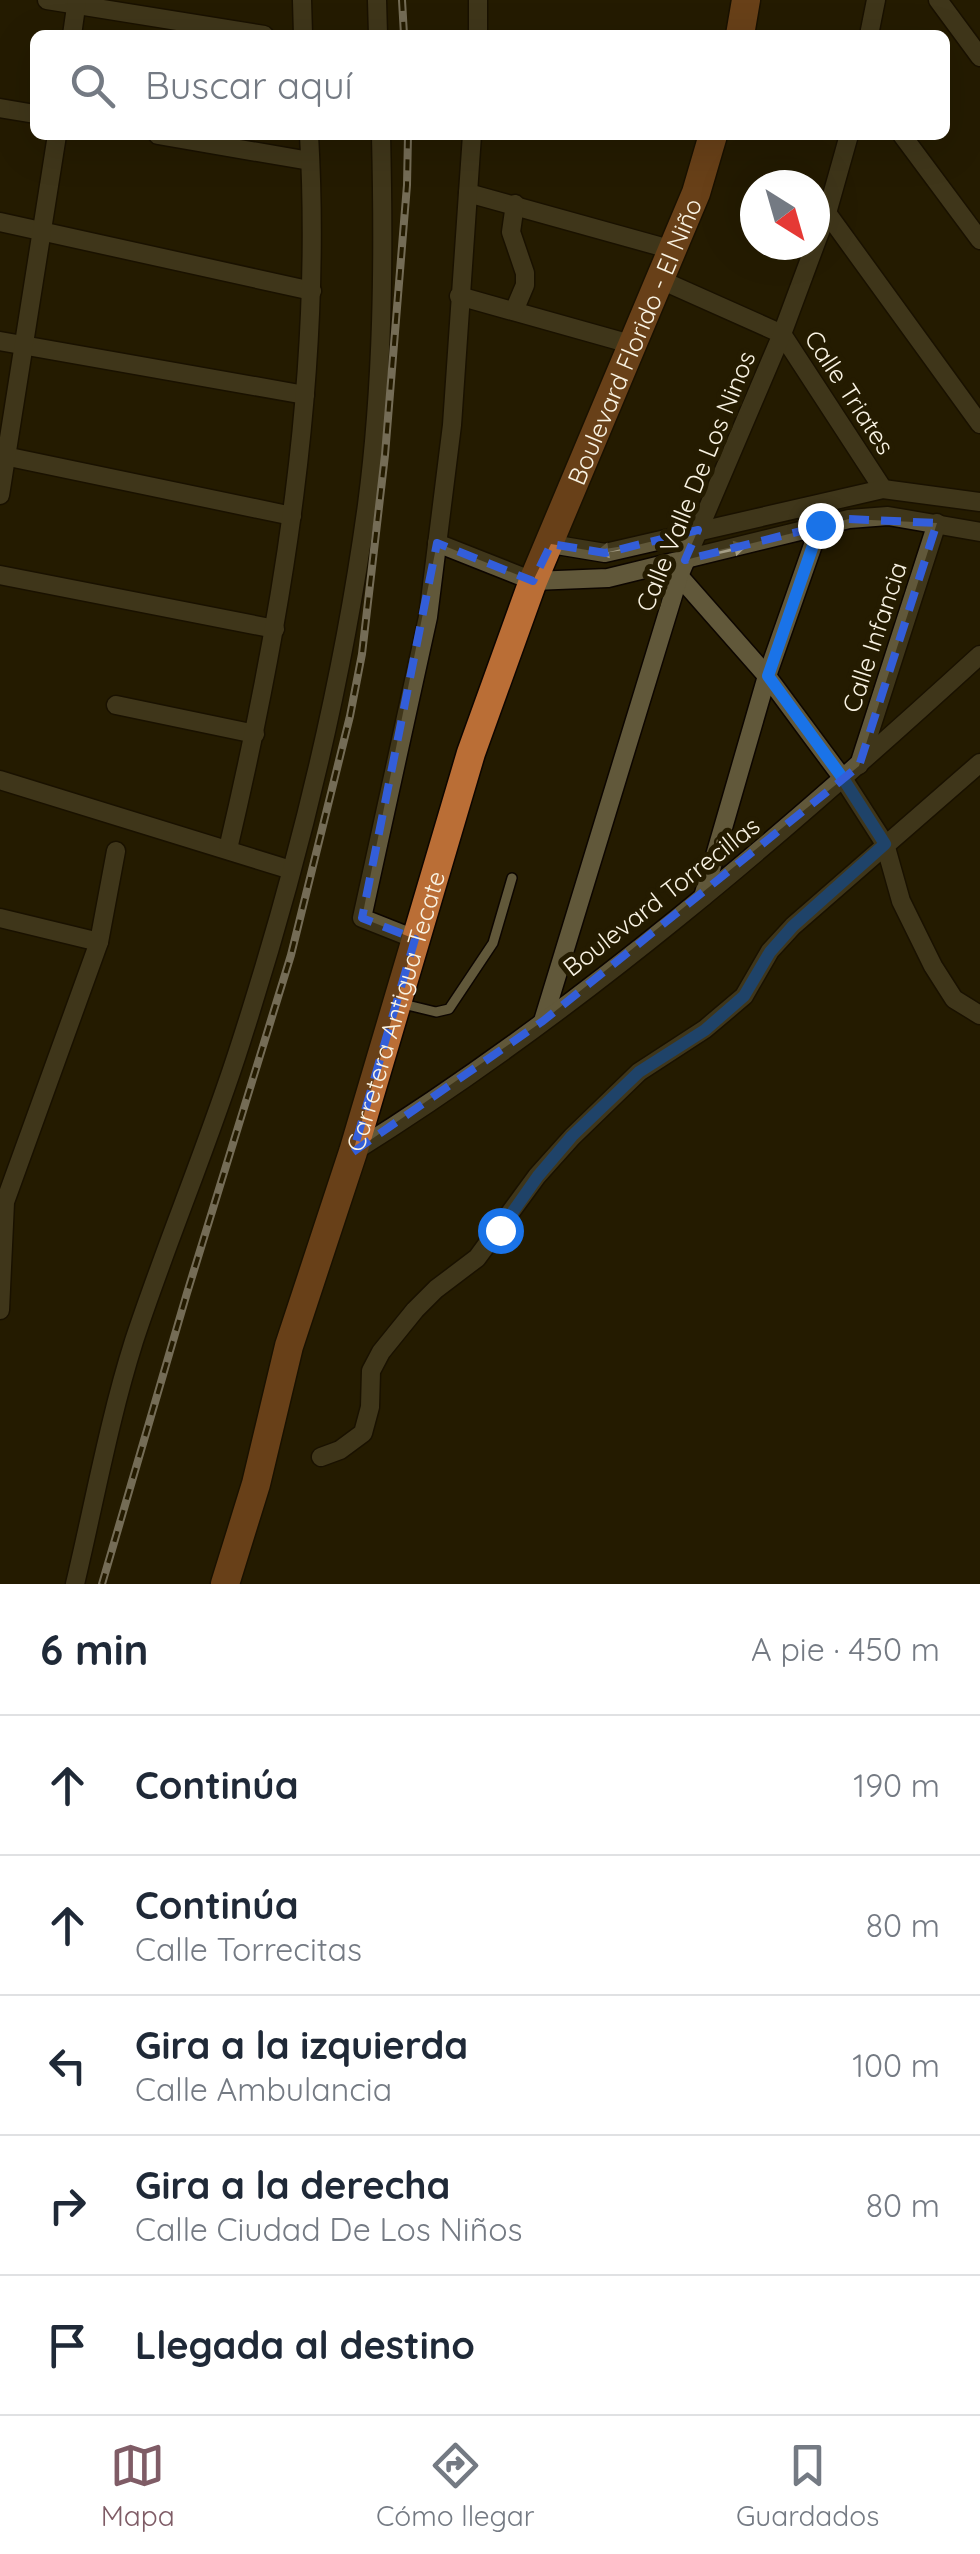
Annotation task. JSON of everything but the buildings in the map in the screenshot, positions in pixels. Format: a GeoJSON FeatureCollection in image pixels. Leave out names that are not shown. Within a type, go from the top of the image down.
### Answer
{"type":"FeatureCollection","features":[{"type":"Feature","properties":{"kind":"main road"},"geometry":{"type":"LineString","coordinates":[[741,30],[746,0]]}},
{"type":"Feature","properties":{"kind":"main road","name":"Boulevard Florido - El Niño"},"geometry":{"type":"LineString","coordinates":[[551,544],[696,192],[708,140]]}},
{"type":"Feature","properties":{"kind":"main road","name":"Carretera Antigua Tecate"},"geometry":{"type":"LineString","coordinates":[[225,1584],[256,1484],[290,1346],[354,1152],[471,753],[533,581],[551,544]]}},
{"type":"Feature","properties":{"kind":"street"},"geometry":{"type":"LineString","coordinates":[[47,0],[236,30]]}},
{"type":"Feature","properties":{"kind":"street"},"geometry":{"type":"LineString","coordinates":[[302,0],[303,30]]}},
{"type":"Feature","properties":{"kind":"street"},"geometry":{"type":"LineString","coordinates":[[377,0],[378,30]]}},
{"type":"Feature","properties":{"kind":"street"},"geometry":{"type":"LineString","coordinates":[[478,0],[478,30]]}},
{"type":"Feature","properties":{"kind":"street"},"geometry":{"type":"LineString","coordinates":[[870,30],[876,0]]}},
{"type":"Feature","properties":{"kind":"street"},"geometry":{"type":"LineString","coordinates":[[938,0],[980,57]]}},
{"type":"Feature","properties":{"kind":"street"},"geometry":{"type":"LineString","coordinates":[[73,30],[77,2]]}},
{"type":"Feature","properties":{"kind":"street"},"geometry":{"type":"LineString","coordinates":[[0,108],[30,113]]}},
{"type":"Feature","properties":{"kind":"street"},"geometry":{"type":"LineString","coordinates":[[0,495],[3,456],[56,140]]}},
{"type":"Feature","properties":{"kind":"street"},"geometry":{"type":"LineString","coordinates":[[186,140],[310,162]]}},
{"type":"Feature","properties":{"kind":"street"},"geometry":{"type":"LineString","coordinates":[[228,849],[255,734],[292,516],[312,291],[308,140]]}},
{"type":"Feature","properties":{"kind":"street"},"geometry":{"type":"LineString","coordinates":[[75,1584],[133,1344],[242,1040],[291,870],[335,689],[367,504],[380,322],[381,140]]}},
{"type":"Feature","properties":{"kind":"street"},"geometry":{"type":"LineString","coordinates":[[414,939],[362,918],[428,618],[452,425],[472,140]]}},
{"type":"Feature","properties":{"kind":"street","name":"Calle Valle De Los Ninos"},"geometry":{"type":"LineString","coordinates":[[830,202],[848,140]]}},
{"type":"Feature","properties":{"kind":"street"},"geometry":{"type":"LineString","coordinates":[[906,140],[980,240]]}},
{"type":"Feature","properties":{"kind":"street"},"geometry":{"type":"LineString","coordinates":[[468,193],[673,250]]}},
{"type":"Feature","properties":{"kind":"street"},"geometry":{"type":"LineString","coordinates":[[514,312],[526,284],[511,232],[515,204]]}},
{"type":"Feature","properties":{"kind":"street"},"geometry":{"type":"LineString","coordinates":[[830,217],[980,422]]}},
{"type":"Feature","properties":{"kind":"street"},"geometry":{"type":"LineString","coordinates":[[0,222],[312,291]]}},
{"type":"Feature","properties":{"kind":"street","name":"Calle Valle De Los Ninos"},"geometry":{"type":"LineString","coordinates":[[543,1021],[682,568],[810,260]]}},
{"type":"Feature","properties":{"kind":"street","name":"Calle Triates"},"geometry":{"type":"LineString","coordinates":[[661,280],[782,334],[884,488]]}},
{"type":"Feature","properties":{"kind":"street"},"geometry":{"type":"LineString","coordinates":[[459,296],[634,345]]}},
{"type":"Feature","properties":{"kind":"street"},"geometry":{"type":"LineString","coordinates":[[0,341],[305,395]]}},
{"type":"Feature","properties":{"kind":"street"},"geometry":{"type":"LineString","coordinates":[[3,456],[292,516]]}},
{"type":"Feature","properties":{"kind":"street"},"geometry":{"type":"LineString","coordinates":[[551,544],[605,553],[884,488],[980,502]]}},
{"type":"Feature","properties":{"kind":"street"},"geometry":{"type":"LineString","coordinates":[[437,543],[533,581],[608,578],[682,568],[820,525],[888,516],[980,532]]}},
{"type":"Feature","properties":{"kind":"street","name":"Calle Infancia"},"geometry":{"type":"LineString","coordinates":[[859,766],[936,523]]}},
{"type":"Feature","properties":{"kind":"street"},"geometry":{"type":"LineString","coordinates":[[702,898],[768,676],[820,525]]}},
{"type":"Feature","properties":{"kind":"street"},"geometry":{"type":"LineString","coordinates":[[682,568],[844,780],[885,844],[914,934],[954,999],[980,1015]]}},
{"type":"Feature","properties":{"kind":"street"},"geometry":{"type":"LineString","coordinates":[[0,576],[275,629]]}},
{"type":"Feature","properties":{"kind":"street","name":"Boulevard Torrecillas"},"geometry":{"type":"LineString","coordinates":[[354,1152],[404,1121],[543,1021],[702,898],[844,780],[980,655]]}},
{"type":"Feature","properties":{"kind":"street"},"geometry":{"type":"LineString","coordinates":[[116,706],[255,734]]}},
{"type":"Feature","properties":{"kind":"street"},"geometry":{"type":"LineString","coordinates":[[321,1457],[340,1450],[363,1433],[370,1407],[371,1370],[381,1352],[436,1288],[477,1258],[572,1136],[639,1072],[705,1030],[744,996],[770,952],[838,884],[980,763]]}},
{"type":"Feature","properties":{"kind":"street"},"geometry":{"type":"LineString","coordinates":[[0,780],[291,870]]}},
{"type":"Feature","properties":{"kind":"street"},"geometry":{"type":"LineString","coordinates":[[6,1202],[99,942],[116,851]]}},
{"type":"Feature","properties":{"kind":"street"},"geometry":{"type":"LineString","coordinates":[[0,918],[99,942]]}},
{"type":"Feature","properties":{"kind":"street"},"geometry":{"type":"LineString","coordinates":[[0,1170],[6,1202],[0,1310]]}},
{"type":"Feature","properties":{"kind":"lane"},"geometry":{"type":"LineString","coordinates":[[396,1002],[436,1012],[449,1009],[493,943],[512,878]]}},
{"type":"Feature","properties":{"kind":"highlighted area"},"geometry":{"type":"Polygon","coordinates":[[[849,519],[937,523],[859,766],[543,1021],[353,1152],[415,939],[362,918],[437,543],[533,581],[551,544],[605,553],[698,530],[685,560],[849,519]]]}},
{"type":"Feature","properties":{"kind":"railway"},"geometry":{"type":"LineString","coordinates":[[402,0],[404,30]]}},
{"type":"Feature","properties":{"kind":"railway"},"geometry":{"type":"LineString","coordinates":[[102,1584],[291,955],[350,716],[362,654],[385,455],[408,140]]}},
{"type":"Feature","properties":{"kind":"route"},"geometry":{"type":"LineString","coordinates":[[500,1230],[572,1136],[639,1072],[705,1030],[744,996],[770,952],[793,926],[885,844],[768,676],[820,525]]}}]}
